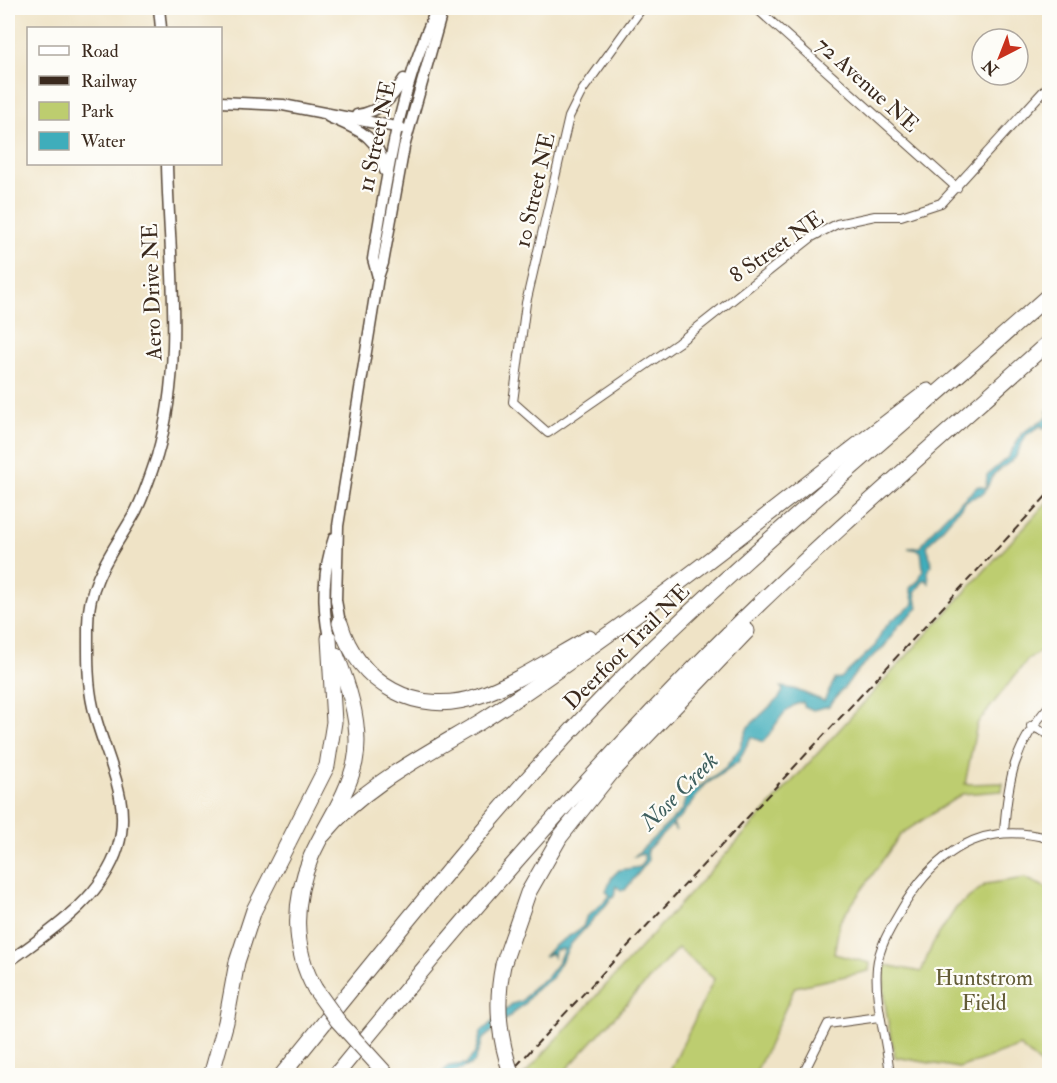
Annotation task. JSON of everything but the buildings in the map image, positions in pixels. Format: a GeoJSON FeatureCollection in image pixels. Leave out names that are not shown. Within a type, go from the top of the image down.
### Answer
{"type":"FeatureCollection","features":[{"type":"Feature","properties":{"kind":"highway","name":"Deerfoot Trail NE"},"geometry":{"type":"LineString","coordinates":[[281,1076],[520,787],[638,663],[750,558],[1050,294]]}},
{"type":"Feature","properties":{"kind":"highway"},"geometry":{"type":"LineString","coordinates":[[335,1076],[414,978],[559,813],[711,651],[828,541],[1050,341]]}},
{"type":"Feature","properties":{"kind":"highway"},"geometry":{"type":"LineString","coordinates":[[323,835],[343,812],[370,790],[501,707],[656,600],[746,533],[948,375],[976,360]]}},
{"type":"Feature","properties":{"kind":"highway"},"geometry":{"type":"LineString","coordinates":[[512,1076],[498,1023],[498,997],[503,965],[528,892],[548,855],[572,820],[612,772],[808,569],[828,541]]}},
{"type":"Feature","properties":{"kind":"highway"},"geometry":{"type":"LineString","coordinates":[[340,623],[353,654],[375,681],[405,697],[445,703],[468,699],[497,687],[656,600]]}},
{"type":"Feature","properties":{"kind":"highway"},"geometry":{"type":"LineString","coordinates":[[329,638],[343,673],[356,727],[355,759],[347,787],[311,857],[297,907],[300,951],[315,990],[338,1021],[388,1076]]}},
{"type":"Feature","properties":{"kind":"highway"},"geometry":{"type":"LineString","coordinates":[[211,1076],[237,962],[254,910],[327,766],[334,722],[329,638]]}},
{"type":"Feature","properties":{"kind":"street"},"geometry":{"type":"LineString","coordinates":[[159,8],[161,27]]}},
{"type":"Feature","properties":{"kind":"street","name":"11 Street NE"},"geometry":{"type":"LineString","coordinates":[[378,277],[373,259],[396,126],[410,71],[437,8]]}},
{"type":"Feature","properties":{"kind":"street","name":"11 Street NE"},"geometry":{"type":"LineString","coordinates":[[340,623],[336,600],[339,526],[378,277],[384,263],[389,220],[408,130],[443,8]]}},
{"type":"Feature","properties":{"kind":"street","name":"10 Street NE"},"geometry":{"type":"LineString","coordinates":[[548,433],[513,402],[526,303],[569,117],[582,91],[642,8]]}},
{"type":"Feature","properties":{"kind":"street","name":"72 Avenue NE"},"geometry":{"type":"LineString","coordinates":[[756,8],[957,188]]}},
{"type":"Feature","properties":{"kind":"street"},"geometry":{"type":"LineString","coordinates":[[347,116],[368,113],[382,106],[410,71]]}},
{"type":"Feature","properties":{"kind":"street","name":"8 Street NE"},"geometry":{"type":"LineString","coordinates":[[548,433],[678,343],[812,237],[837,224],[875,216],[902,216],[929,209],[941,203],[1050,84]]}},
{"type":"Feature","properties":{"kind":"street"},"geometry":{"type":"LineString","coordinates":[[222,102],[283,105],[408,130]]}},
{"type":"Feature","properties":{"kind":"street"},"geometry":{"type":"LineString","coordinates":[[306,109],[358,130],[375,142],[382,155],[386,178]]}},
{"type":"Feature","properties":{"kind":"street","name":"Aero Drive NE"},"geometry":{"type":"LineString","coordinates":[[8,962],[44,935],[93,890],[109,868],[119,846],[123,823],[121,797],[92,705],[88,624],[94,585],[144,492],[157,455],[168,412],[175,318],[167,165]]}},
{"type":"Feature","properties":{"kind":"street","name":"11 Street NE"},"geometry":{"type":"LineString","coordinates":[[329,638],[323,612],[328,556],[339,526]]}},
{"type":"Feature","properties":{"kind":"street"},"geometry":{"type":"LineString","coordinates":[[1004,832],[1012,770],[1031,726],[1050,705]]}},
{"type":"Feature","properties":{"kind":"street"},"geometry":{"type":"LineString","coordinates":[[1031,726],[1050,735]]}},
{"type":"Feature","properties":{"kind":"street"},"geometry":{"type":"LineString","coordinates":[[890,1076],[888,1049],[879,1017],[877,968],[887,935],[904,905],[926,874],[945,857],[986,836],[1004,832],[1050,839]]}},
{"type":"Feature","properties":{"kind":"street"},"geometry":{"type":"LineString","coordinates":[[802,1076],[828,1024],[879,1017]]}},
{"type":"Feature","properties":{"kind":"green space"},"geometry":{"type":"Polygon","coordinates":[[[1049,500],[1049,646],[1028,659],[977,724],[965,784],[1003,783],[1002,791],[962,794],[901,834],[840,921],[834,954],[870,963],[869,971],[795,987],[755,1075],[668,1075],[714,979],[678,948],[565,1071],[570,1075],[524,1075],[1049,500]]]}},
{"type":"Feature","properties":{"kind":"green space","name":"Huntstrom Field"},"geometry":{"type":"Polygon","coordinates":[[[1025,878],[1049,889],[1049,1072],[1020,1046],[959,1068],[895,1057],[885,1000],[885,965],[921,972],[933,943],[956,908],[986,884],[1025,878]]]}},
{"type":"Feature","properties":{"kind":"water"},"geometry":{"type":"Polygon","coordinates":[[[1049,416],[1048,423],[1043,429],[1042,425],[1026,435],[1015,458],[994,474],[984,493],[967,500],[927,546],[932,565],[928,570],[929,583],[925,579],[915,592],[918,608],[898,626],[884,647],[860,668],[829,706],[813,710],[804,706],[803,702],[789,708],[784,713],[763,742],[751,737],[738,762],[705,785],[680,818],[673,823],[676,831],[672,825],[647,850],[648,861],[625,890],[616,886],[614,896],[571,944],[552,978],[535,990],[524,1004],[483,1039],[474,1063],[450,1075],[439,1076],[449,1066],[466,1064],[475,1053],[481,1032],[512,1004],[522,1001],[533,987],[546,978],[557,964],[564,949],[555,950],[554,958],[551,953],[544,957],[554,946],[583,927],[586,918],[610,896],[606,891],[612,877],[619,870],[640,867],[644,854],[635,856],[682,810],[685,800],[691,793],[726,767],[740,748],[748,727],[779,698],[783,691],[781,687],[794,689],[824,701],[835,679],[841,678],[875,646],[882,631],[892,620],[914,604],[910,588],[919,580],[923,569],[921,551],[908,548],[921,547],[939,523],[978,486],[986,488],[987,475],[1008,457],[1022,433],[1049,416]]]}},
{"type":"Feature","properties":{"kind":"railway"},"geometry":{"type":"LineString","coordinates":[[507,1076],[1050,492]]}},
{"type":"Feature","properties":{"kind":"water label","name":"Nose Creek"},"geometry":{"type":"Point","coordinates":[679,791]}}]}
